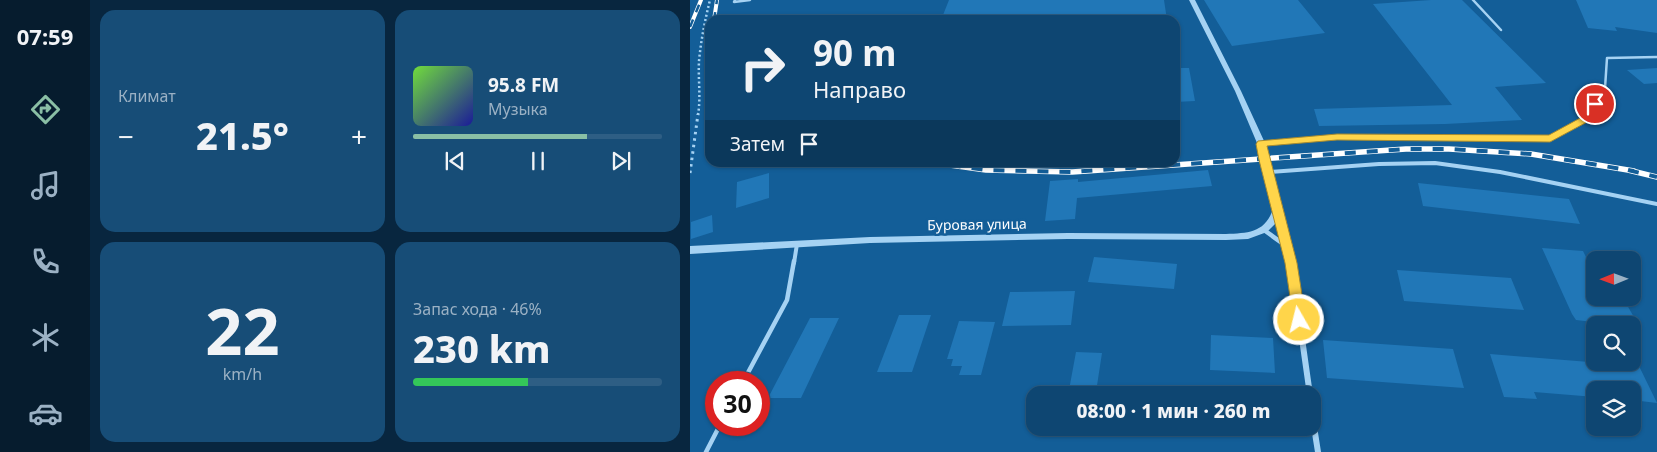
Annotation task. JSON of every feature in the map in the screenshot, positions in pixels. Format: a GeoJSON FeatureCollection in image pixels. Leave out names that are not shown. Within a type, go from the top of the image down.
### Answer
{"type":"FeatureCollection","features":[{"type":"Feature","properties":{"kind":"street"},"geometry":{"type":"LineString","coordinates":[[1192,0],[1238,92],[1261,144],[1291,263],[1309,386]]}},
{"type":"Feature","properties":{"kind":"street"},"geometry":{"type":"LineString","coordinates":[[1261,144],[1337,137],[1550,139]]}},
{"type":"Feature","properties":{"kind":"street"},"geometry":{"type":"LineString","coordinates":[[1276,208],[1273,220],[1264,230],[1287,246]]}},
{"type":"Feature","properties":{"kind":"street","name":"Буровая улица"},"geometry":{"type":"LineString","coordinates":[[690,250],[870,240],[1068,236],[1226,238],[1248,236],[1264,230]]}},
{"type":"Feature","properties":{"kind":"street"},"geometry":{"type":"LineString","coordinates":[[1315,436],[1318,452]]}},
{"type":"Feature","properties":{"kind":"lane"},"geometry":{"type":"LineString","coordinates":[[735,0],[734,2],[750,0]]}},
{"type":"Feature","properties":{"kind":"lane"},"geometry":{"type":"LineString","coordinates":[[1473,0],[1501,30]]}},
{"type":"Feature","properties":{"kind":"lane"},"geometry":{"type":"LineString","coordinates":[[1550,139],[1586,119],[1605,88],[1607,58],[1657,58]]}},
{"type":"Feature","properties":{"kind":"lane"},"geometry":{"type":"LineString","coordinates":[[1267,172],[1379,164],[1435,163],[1500,172],[1657,204]]}},
{"type":"Feature","properties":{"kind":"lane"},"geometry":{"type":"LineString","coordinates":[[749,371],[787,300],[797,244]]}},
{"type":"Feature","properties":{"kind":"lane"},"geometry":{"type":"LineString","coordinates":[[706,452],[714,436]]}},
{"type":"Feature","properties":{"kind":"path"},"geometry":{"type":"LineString","coordinates":[[706,15],[710,0]]}},
{"type":"Feature","properties":{"kind":"path"},"geometry":{"type":"LineString","coordinates":[[690,172],[700,102],[699,63],[705,21]]}},
{"type":"Feature","properties":{"kind":"building"},"geometry":{"type":"Polygon","coordinates":[[[949,0],[1164,0],[1166,15],[943,15],[949,0]]]}},
{"type":"Feature","properties":{"kind":"building"},"geometry":{"type":"Polygon","coordinates":[[[1204,0],[1298,0],[1325,33],[1232,46],[1204,0]]]}},
{"type":"Feature","properties":{"kind":"building"},"geometry":{"type":"Polygon","coordinates":[[[1462,0],[1546,83],[1495,87],[1522,120],[1445,124],[1319,126],[1314,109],[1452,105],[1373,4],[1462,0]]]}},
{"type":"Feature","properties":{"kind":"building"},"geometry":{"type":"Polygon","coordinates":[[[1576,0],[1657,0],[1657,33],[1615,27],[1617,31],[1588,28],[1576,0]]]}},
{"type":"Feature","properties":{"kind":"building"},"geometry":{"type":"Polygon","coordinates":[[[1180,68],[1189,68],[1195,101],[1180,102],[1180,68]]]}},
{"type":"Feature","properties":{"kind":"building"},"geometry":{"type":"Polygon","coordinates":[[[1657,68],[1657,83],[1644,84],[1627,70],[1657,68]]]}},
{"type":"Feature","properties":{"kind":"building"},"geometry":{"type":"Polygon","coordinates":[[[1208,170],[1212,186],[1077,198],[1075,219],[1045,221],[1050,181],[1078,179],[1078,182],[1208,170]]]}},
{"type":"Feature","properties":{"kind":"building"},"geometry":{"type":"Polygon","coordinates":[[[769,173],[769,198],[736,208],[737,182],[769,173]]]}},
{"type":"Feature","properties":{"kind":"building"},"geometry":{"type":"Polygon","coordinates":[[[1418,183],[1569,199],[1580,224],[1423,206],[1418,183]]]}},
{"type":"Feature","properties":{"kind":"building"},"geometry":{"type":"Polygon","coordinates":[[[712,215],[713,232],[691,239],[691,222],[712,215]]]}},
{"type":"Feature","properties":{"kind":"building"},"geometry":{"type":"Polygon","coordinates":[[[1542,248],[1583,251],[1586,257],[1586,306],[1628,306],[1633,316],[1586,316],[1586,321],[1576,320],[1542,248]]]}},
{"type":"Feature","properties":{"kind":"building"},"geometry":{"type":"Polygon","coordinates":[[[1094,257],[1177,264],[1174,289],[1088,282],[1094,257]]]}},
{"type":"Feature","properties":{"kind":"building"},"geometry":{"type":"Polygon","coordinates":[[[1397,270],[1511,278],[1524,310],[1404,301],[1397,270]]]}},
{"type":"Feature","properties":{"kind":"building"},"geometry":{"type":"Polygon","coordinates":[[[1075,291],[1071,325],[1002,326],[1010,292],[1075,291]]]}},
{"type":"Feature","properties":{"kind":"building"},"geometry":{"type":"Polygon","coordinates":[[[899,315],[931,315],[912,372],[877,372],[899,315]]]}},
{"type":"Feature","properties":{"kind":"building"},"geometry":{"type":"Polygon","coordinates":[[[810,318],[839,318],[801,398],[770,398],[770,394],[810,318]]]}},
{"type":"Feature","properties":{"kind":"building"},"geometry":{"type":"Polygon","coordinates":[[[959,321],[995,322],[981,375],[959,375],[962,366],[951,366],[953,359],[947,359],[959,321]]]}},
{"type":"Feature","properties":{"kind":"building"},"geometry":{"type":"Polygon","coordinates":[[[1211,335],[1273,338],[1275,373],[1210,370],[1211,335]]]}},
{"type":"Feature","properties":{"kind":"building"},"geometry":{"type":"Polygon","coordinates":[[[1323,340],[1453,349],[1464,388],[1327,378],[1323,340]]]}},
{"type":"Feature","properties":{"kind":"building"},"geometry":{"type":"Polygon","coordinates":[[[1076,352],[1102,353],[1097,386],[1070,386],[1076,352]]]}},
{"type":"Feature","properties":{"kind":"building"},"geometry":{"type":"Polygon","coordinates":[[[1490,354],[1586,362],[1586,371],[1641,370],[1657,403],[1641,401],[1641,381],[1586,381],[1586,396],[1534,392],[1537,399],[1504,397],[1490,354]]]}},
{"type":"Feature","properties":{"kind":"railway"},"geometry":{"type":"LineString","coordinates":[[690,27],[701,0]]}},
{"type":"Feature","properties":{"kind":"railway"},"geometry":{"type":"LineString","coordinates":[[715,15],[717,0]]}},
{"type":"Feature","properties":{"kind":"railway"},"geometry":{"type":"LineString","coordinates":[[1180,165],[1406,149],[1449,149],[1531,154],[1628,170]]}},
{"type":"Feature","properties":{"kind":"railway"},"geometry":{"type":"LineString","coordinates":[[964,167],[986,170],[1072,172],[1145,167]]}},
{"type":"Feature","properties":{"kind":"railway"},"geometry":{"type":"LineString","coordinates":[[1628,170],[1634,171]]}},
{"type":"Feature","properties":{"kind":"railway"},"geometry":{"type":"LineString","coordinates":[[1628,170],[1657,177]]}},
{"type":"Feature","properties":{"kind":"route"},"geometry":{"type":"LineString","coordinates":[[1299,320],[1291,263],[1261,144],[1337,137],[1550,139],[1586,119],[1595,104]]}}]}
